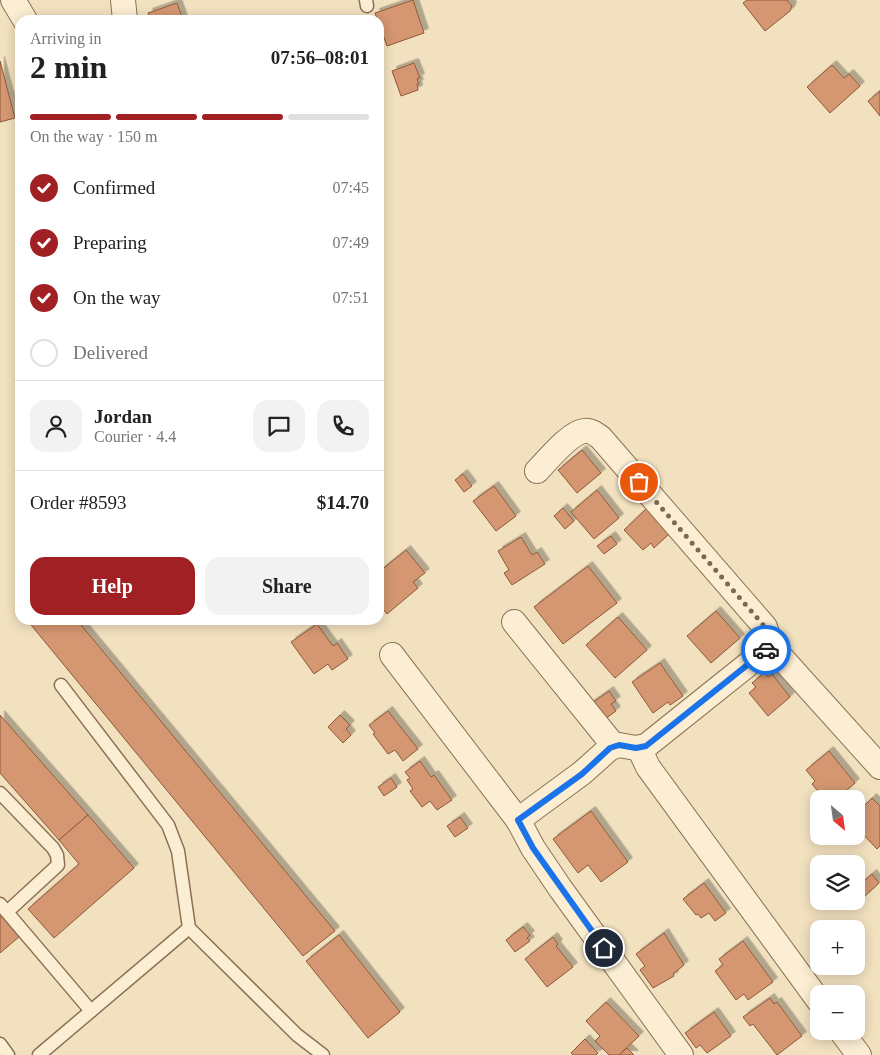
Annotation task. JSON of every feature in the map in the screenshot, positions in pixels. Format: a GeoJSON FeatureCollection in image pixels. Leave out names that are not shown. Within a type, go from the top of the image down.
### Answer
{"type":"FeatureCollection","features":[{"type":"Feature","properties":{"kind":"street"},"geometry":{"type":"LineString","coordinates":[[13,0],[22,15]]}},
{"type":"Feature","properties":{"kind":"street"},"geometry":{"type":"LineString","coordinates":[[123,0],[124,15]]}},
{"type":"Feature","properties":{"kind":"street"},"geometry":{"type":"LineString","coordinates":[[537,472],[572,436],[583,431],[591,431],[601,438],[765,627],[771,646],[880,768]]}},
{"type":"Feature","properties":{"kind":"street"},"geometry":{"type":"LineString","coordinates":[[514,622],[614,746]]}},
{"type":"Feature","properties":{"kind":"street"},"geometry":{"type":"LineString","coordinates":[[518,820],[575,779],[614,746],[639,748],[646,746],[771,646]]}},
{"type":"Feature","properties":{"kind":"street"},"geometry":{"type":"LineString","coordinates":[[392,655],[518,820],[533,848],[560,888],[680,1055]]}},
{"type":"Feature","properties":{"kind":"street"},"geometry":{"type":"LineString","coordinates":[[639,748],[648,768],[810,989]]}},
{"type":"Feature","properties":{"kind":"street"},"geometry":{"type":"LineString","coordinates":[[848,1040],[859,1055]]}},
{"type":"Feature","properties":{"kind":"lane"},"geometry":{"type":"LineString","coordinates":[[61,685],[168,825],[178,851],[189,928],[297,1035],[324,1055]]}},
{"type":"Feature","properties":{"kind":"lane"},"geometry":{"type":"LineString","coordinates":[[0,794],[58,855],[58,865],[4,908],[91,1011]]}},
{"type":"Feature","properties":{"kind":"lane"},"geometry":{"type":"LineString","coordinates":[[39,1055],[189,928]]}},
{"type":"Feature","properties":{"kind":"lane"},"geometry":{"type":"LineString","coordinates":[[0,1044],[8,1055]]}},
{"type":"Feature","properties":{"kind":"building"},"geometry":{"type":"Polygon","coordinates":[[[413,0],[424,33],[387,46],[384,38],[384,15],[376,15],[375,13],[413,0]]]}},
{"type":"Feature","properties":{"kind":"building"},"geometry":{"type":"Polygon","coordinates":[[[747,0],[787,0],[792,6],[790,11],[765,31],[743,3],[747,0]]]}},
{"type":"Feature","properties":{"kind":"building"},"geometry":{"type":"Polygon","coordinates":[[[177,3],[181,15],[149,15],[148,13],[177,3]]]}},
{"type":"Feature","properties":{"kind":"building"},"geometry":{"type":"Polygon","coordinates":[[[0,61],[15,118],[0,122],[0,61]]]}},
{"type":"Feature","properties":{"kind":"building"},"geometry":{"type":"Polygon","coordinates":[[[414,63],[420,78],[417,79],[419,84],[417,84],[418,90],[401,96],[392,71],[414,63]]]}},
{"type":"Feature","properties":{"kind":"building"},"geometry":{"type":"Polygon","coordinates":[[[832,65],[844,78],[849,74],[860,86],[830,113],[807,87],[832,65]]]}},
{"type":"Feature","properties":{"kind":"building"},"geometry":{"type":"Polygon","coordinates":[[[880,91],[880,116],[868,101],[880,91]]]}},
{"type":"Feature","properties":{"kind":"building"},"geometry":{"type":"Polygon","coordinates":[[[582,450],[601,473],[577,493],[558,470],[582,450]]]}},
{"type":"Feature","properties":{"kind":"building"},"geometry":{"type":"Polygon","coordinates":[[[463,474],[472,486],[464,492],[455,480],[463,474]]]}},
{"type":"Feature","properties":{"kind":"building"},"geometry":{"type":"Polygon","coordinates":[[[494,486],[516,516],[496,531],[473,501],[494,486]]]}},
{"type":"Feature","properties":{"kind":"building"},"geometry":{"type":"Polygon","coordinates":[[[597,490],[619,518],[594,539],[571,512],[597,490]]]}},
{"type":"Feature","properties":{"kind":"building"},"geometry":{"type":"Polygon","coordinates":[[[563,508],[574,521],[565,529],[554,516],[563,508]]]}},
{"type":"Feature","properties":{"kind":"building"},"geometry":{"type":"Polygon","coordinates":[[[647,508],[670,533],[654,548],[651,543],[643,550],[624,530],[647,508]]]}},
{"type":"Feature","properties":{"kind":"building"},"geometry":{"type":"Polygon","coordinates":[[[611,536],[617,544],[604,554],[597,546],[611,536]]]}},
{"type":"Feature","properties":{"kind":"building"},"geometry":{"type":"Polygon","coordinates":[[[521,537],[532,555],[537,552],[545,564],[512,585],[504,573],[509,570],[498,551],[521,537]]]}},
{"type":"Feature","properties":{"kind":"building"},"geometry":{"type":"Polygon","coordinates":[[[406,550],[425,573],[413,582],[418,588],[387,614],[384,610],[384,568],[406,550]]]}},
{"type":"Feature","properties":{"kind":"building"},"geometry":{"type":"Polygon","coordinates":[[[588,566],[617,603],[563,644],[534,607],[588,566]]]}},
{"type":"Feature","properties":{"kind":"building"},"geometry":{"type":"Polygon","coordinates":[[[716,611],[740,638],[711,663],[687,636],[716,611]]]}},
{"type":"Feature","properties":{"kind":"building"},"geometry":{"type":"Polygon","coordinates":[[[618,617],[647,650],[615,678],[586,645],[618,617]]]}},
{"type":"Feature","properties":{"kind":"building"},"geometry":{"type":"Polygon","coordinates":[[[31,625],[81,625],[335,931],[303,956],[31,625]]]}},
{"type":"Feature","properties":{"kind":"building"},"geometry":{"type":"Polygon","coordinates":[[[318,625],[333,646],[337,643],[348,659],[332,670],[328,664],[314,674],[291,642],[318,625]]]}},
{"type":"Feature","properties":{"kind":"building"},"geometry":{"type":"Polygon","coordinates":[[[660,663],[683,696],[670,705],[668,702],[653,713],[632,682],[660,663]]]}},
{"type":"Feature","properties":{"kind":"building"},"geometry":{"type":"Polygon","coordinates":[[[764,673],[768,677],[772,674],[790,697],[768,716],[749,693],[756,687],[752,683],[764,673]]]}},
{"type":"Feature","properties":{"kind":"building"},"geometry":{"type":"Polygon","coordinates":[[[609,691],[616,701],[611,704],[616,711],[601,722],[589,705],[609,691]]]}},
{"type":"Feature","properties":{"kind":"building"},"geometry":{"type":"Polygon","coordinates":[[[388,711],[418,749],[403,761],[395,750],[388,754],[373,734],[375,733],[369,725],[388,711]]]}},
{"type":"Feature","properties":{"kind":"building"},"geometry":{"type":"Polygon","coordinates":[[[0,715],[88,815],[59,840],[0,773],[0,715]]]}},
{"type":"Feature","properties":{"kind":"building"},"geometry":{"type":"Polygon","coordinates":[[[340,715],[350,725],[346,729],[351,735],[343,743],[328,727],[340,715]]]}},
{"type":"Feature","properties":{"kind":"building"},"geometry":{"type":"Polygon","coordinates":[[[829,751],[855,783],[847,790],[817,790],[812,784],[815,781],[806,770],[829,751]]]}},
{"type":"Feature","properties":{"kind":"building"},"geometry":{"type":"Polygon","coordinates":[[[420,761],[431,777],[434,775],[452,800],[437,810],[430,801],[422,807],[410,791],[413,789],[407,780],[410,778],[405,772],[420,761]]]}},
{"type":"Feature","properties":{"kind":"building"},"geometry":{"type":"Polygon","coordinates":[[[391,778],[397,787],[384,796],[378,787],[391,778]]]}},
{"type":"Feature","properties":{"kind":"building"},"geometry":{"type":"Polygon","coordinates":[[[872,798],[880,806],[880,846],[877,849],[865,836],[865,805],[872,798]]]}},
{"type":"Feature","properties":{"kind":"building"},"geometry":{"type":"Polygon","coordinates":[[[591,811],[628,862],[601,882],[588,865],[578,873],[553,839],[591,811]]]}},
{"type":"Feature","properties":{"kind":"building"},"geometry":{"type":"Polygon","coordinates":[[[88,815],[134,868],[54,938],[28,909],[79,864],[59,840],[88,815]]]}},
{"type":"Feature","properties":{"kind":"building"},"geometry":{"type":"Polygon","coordinates":[[[460,817],[468,828],[455,837],[447,826],[460,817]]]}},
{"type":"Feature","properties":{"kind":"building"},"geometry":{"type":"Polygon","coordinates":[[[872,874],[879,883],[865,896],[865,880],[872,874]]]}},
{"type":"Feature","properties":{"kind":"building"},"geometry":{"type":"Polygon","coordinates":[[[704,883],[726,913],[715,921],[709,913],[701,918],[698,914],[696,915],[683,899],[704,883]]]}},
{"type":"Feature","properties":{"kind":"building"},"geometry":{"type":"Polygon","coordinates":[[[0,914],[20,936],[0,953],[0,914]]]}},
{"type":"Feature","properties":{"kind":"building"},"geometry":{"type":"Polygon","coordinates":[[[523,927],[530,935],[527,938],[530,941],[515,952],[506,940],[523,927]]]}},
{"type":"Feature","properties":{"kind":"building"},"geometry":{"type":"Polygon","coordinates":[[[664,933],[684,965],[673,974],[674,976],[653,988],[640,970],[645,966],[636,954],[664,933]]]}},
{"type":"Feature","properties":{"kind":"building"},"geometry":{"type":"Polygon","coordinates":[[[339,935],[400,1012],[368,1038],[306,961],[339,935]]]}},
{"type":"Feature","properties":{"kind":"building"},"geometry":{"type":"Polygon","coordinates":[[[553,937],[558,944],[556,946],[573,967],[547,987],[525,959],[553,937]]]}},
{"type":"Feature","properties":{"kind":"building"},"geometry":{"type":"Polygon","coordinates":[[[743,941],[773,982],[748,1000],[744,994],[736,1000],[715,971],[723,965],[719,959],[743,941]]]}},
{"type":"Feature","properties":{"kind":"building"},"geometry":{"type":"Polygon","coordinates":[[[770,998],[774,1004],[777,1002],[802,1036],[777,1055],[753,1024],[750,1026],[743,1017],[770,998]]]}},
{"type":"Feature","properties":{"kind":"building"},"geometry":{"type":"Polygon","coordinates":[[[606,1002],[639,1036],[619,1055],[609,1055],[595,1041],[600,1036],[586,1021],[606,1002]]]}},
{"type":"Feature","properties":{"kind":"building"},"geometry":{"type":"Polygon","coordinates":[[[714,1012],[731,1036],[707,1053],[700,1045],[696,1048],[685,1033],[714,1012]]]}},
{"type":"Feature","properties":{"kind":"building"},"geometry":{"type":"Polygon","coordinates":[[[585,1039],[598,1053],[596,1055],[573,1055],[571,1053],[585,1039]]]}},
{"type":"Feature","properties":{"kind":"building"},"geometry":{"type":"Polygon","coordinates":[[[627,1048],[634,1055],[619,1055],[627,1048]]]}},
{"type":"Feature","properties":{"kind":"way so far"},"geometry":{"type":"LineString","coordinates":[[639,482],[765,627],[771,646],[766,650]]}},
{"type":"Feature","properties":{"kind":"route"},"geometry":{"type":"LineString","coordinates":[[604,948],[533,848],[518,820],[582,774],[610,748],[619,745],[636,748],[646,746],[766,650]]}}]}
